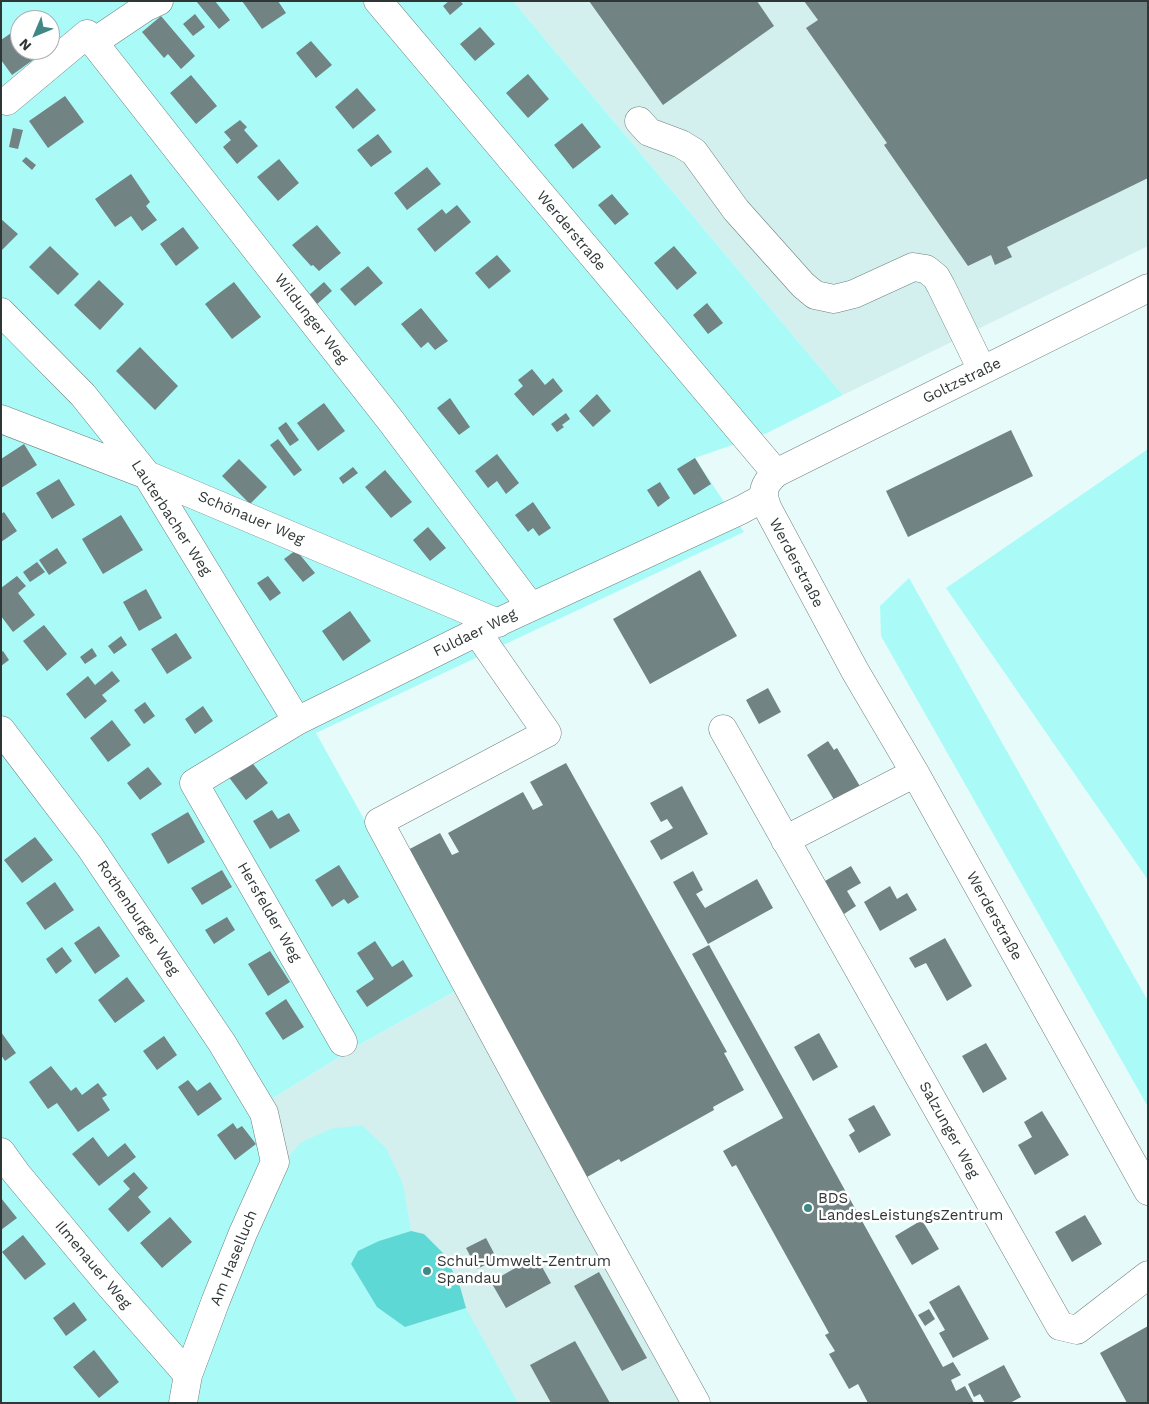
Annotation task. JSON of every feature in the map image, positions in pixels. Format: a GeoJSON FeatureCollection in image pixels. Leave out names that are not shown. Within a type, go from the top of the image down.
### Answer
{"type":"FeatureCollection","features":[{"type":"Feature","properties":{"kind":"street","name":"Werderstraße"},"geometry":{"type":"LineString","coordinates":[[378,1],[776,473]]}},
{"type":"Feature","properties":{"kind":"street"},"geometry":{"type":"LineString","coordinates":[[7,101],[90,38],[149,3]]}},
{"type":"Feature","properties":{"kind":"street","name":"Wildunger Weg"},"geometry":{"type":"LineString","coordinates":[[90,38],[391,421],[531,606]]}},
{"type":"Feature","properties":{"kind":"street"},"geometry":{"type":"LineString","coordinates":[[639,121],[649,132],[681,144],[694,152],[736,210],[803,285],[815,295],[834,299],[844,298],[913,267],[921,267],[931,272],[941,286],[982,370]]}},
{"type":"Feature","properties":{"kind":"street","name":"Goltzstraße"},"geometry":{"type":"LineString","coordinates":[[776,473],[1148,288]]}},
{"type":"Feature","properties":{"kind":"street","name":"Lauterbacher Weg"},"geometry":{"type":"LineString","coordinates":[[1,312],[83,395],[147,475],[297,721]]}},
{"type":"Feature","properties":{"kind":"street","name":"Schönauer Weg"},"geometry":{"type":"LineString","coordinates":[[1,420],[147,475],[487,627]]}},
{"type":"Feature","properties":{"kind":"street"},"geometry":{"type":"LineString","coordinates":[[763,498],[766,483],[776,473]]}},
{"type":"Feature","properties":{"kind":"street","name":"Werderstraße"},"geometry":{"type":"LineString","coordinates":[[763,498],[855,671],[915,773],[1148,1192]]}},
{"type":"Feature","properties":{"kind":"street","name":"Fuldaer Weg"},"geometry":{"type":"LineString","coordinates":[[194,783],[297,721],[487,627],[741,510],[763,498]]}},
{"type":"Feature","properties":{"kind":"street"},"geometry":{"type":"LineString","coordinates":[[487,627],[547,732],[379,822],[590,1212],[696,1403]]}},
{"type":"Feature","properties":{"kind":"street","name":"Salzunger Weg"},"geometry":{"type":"LineString","coordinates":[[723,729],[1060,1326],[1077,1330],[1148,1275]]}},
{"type":"Feature","properties":{"kind":"street","name":"Rothenburger Weg"},"geometry":{"type":"LineString","coordinates":[[1,730],[90,847],[222,1043],[264,1113]]}},
{"type":"Feature","properties":{"kind":"street"},"geometry":{"type":"LineString","coordinates":[[785,840],[915,773]]}},
{"type":"Feature","properties":{"kind":"street","name":"Hersfelder Weg"},"geometry":{"type":"LineString","coordinates":[[194,783],[343,1042]]}},
{"type":"Feature","properties":{"kind":"street","name":"Am Haselluch"},"geometry":{"type":"LineString","coordinates":[[184,1403],[188,1375],[243,1233],[275,1162],[264,1113]]}},
{"type":"Feature","properties":{"kind":"street","name":"Ilmenauer Weg"},"geometry":{"type":"LineString","coordinates":[[1,1152],[16,1173],[188,1375]]}},
{"type":"Feature","properties":{"kind":"shaded area"},"geometry":{"type":"Polygon","coordinates":[[[1,1],[513,1],[843,395],[767,433],[695,458],[744,532],[316,733],[459,989],[359,1045],[270,1100],[275,1162],[183,1403],[1,1403],[1,1]]]}},
{"type":"Feature","properties":{"kind":"shaded area"},"geometry":{"type":"Polygon","coordinates":[[[513,1],[1148,1],[1148,246],[843,395],[513,1]]]}},
{"type":"Feature","properties":{"kind":"shaded area"},"geometry":{"type":"Polygon","coordinates":[[[1148,449],[1148,880],[946,588],[1148,449]]]}},
{"type":"Feature","properties":{"kind":"shaded area"},"geometry":{"type":"Polygon","coordinates":[[[909,578],[1148,1001],[1148,1107],[881,636],[880,606],[909,578]]]}},
{"type":"Feature","properties":{"kind":"shaded area","name":"Schul-Umwelt-Zentrum Spandau"},"geometry":{"type":"Polygon","coordinates":[[[459,989],[688,1403],[193,1403],[270,1100],[359,1045],[459,989]]]}},
{"type":"Feature","properties":{"kind":"shaded area"},"geometry":{"type":"Polygon","coordinates":[[[362,1125],[386,1148],[403,1184],[411,1231],[379,1241],[405,1327],[466,1308],[518,1403],[193,1403],[196,1378],[283,1164],[300,1143],[330,1129],[362,1125]]]}},
{"type":"Feature","properties":{"kind":"shaded area"},"geometry":{"type":"Polygon","coordinates":[[[411,1231],[424,1234],[443,1253],[459,1283],[466,1308],[405,1327],[377,1307],[351,1264],[358,1251],[379,1241],[411,1231]]]}},
{"type":"Feature","properties":{"kind":"building"},"geometry":{"type":"Polygon","coordinates":[[[196,1],[215,1],[230,20],[219,29],[196,1]]]}},
{"type":"Feature","properties":{"kind":"building"},"geometry":{"type":"Polygon","coordinates":[[[242,1],[278,1],[286,13],[262,29],[242,1]]]}},
{"type":"Feature","properties":{"kind":"building"},"geometry":{"type":"Polygon","coordinates":[[[449,1],[460,1],[463,4],[450,15],[443,6],[449,1]]]}},
{"type":"Feature","properties":{"kind":"building"},"geometry":{"type":"Polygon","coordinates":[[[589,1],[757,1],[774,26],[663,105],[589,1]]]}},
{"type":"Feature","properties":{"kind":"building"},"geometry":{"type":"Polygon","coordinates":[[[804,1],[1148,1],[1148,178],[1007,247],[1012,257],[995,265],[991,255],[968,266],[884,145],[887,143],[806,28],[818,20],[804,1]]]}},
{"type":"Feature","properties":{"kind":"building"},"geometry":{"type":"Polygon","coordinates":[[[195,14],[205,27],[193,36],[183,24],[195,14]]]}},
{"type":"Feature","properties":{"kind":"building"},"geometry":{"type":"Polygon","coordinates":[[[161,16],[195,56],[181,69],[168,54],[164,58],[142,32],[161,16]]]}},
{"type":"Feature","properties":{"kind":"building"},"geometry":{"type":"Polygon","coordinates":[[[480,27],[495,44],[475,61],[460,44],[480,27]]]}},
{"type":"Feature","properties":{"kind":"building"},"geometry":{"type":"Polygon","coordinates":[[[10,34],[10,60],[33,60],[12,75],[1,60],[1,40],[10,34]]]}},
{"type":"Feature","properties":{"kind":"building"},"geometry":{"type":"Polygon","coordinates":[[[311,41],[332,65],[316,78],[296,53],[311,41]]]}},
{"type":"Feature","properties":{"kind":"building"},"geometry":{"type":"Polygon","coordinates":[[[528,74],[549,99],[528,118],[506,93],[528,74]]]}},
{"type":"Feature","properties":{"kind":"building"},"geometry":{"type":"Polygon","coordinates":[[[191,75],[217,106],[196,124],[170,93],[191,75]]]}},
{"type":"Feature","properties":{"kind":"building"},"geometry":{"type":"Polygon","coordinates":[[[357,88],[376,110],[353,129],[335,107],[357,88]]]}},
{"type":"Feature","properties":{"kind":"building"},"geometry":{"type":"Polygon","coordinates":[[[65,96],[84,122],[48,148],[29,121],[65,96]]]}},
{"type":"Feature","properties":{"kind":"building"},"geometry":{"type":"Polygon","coordinates":[[[240,120],[247,127],[244,130],[258,146],[237,164],[223,147],[231,140],[224,132],[240,120]]]}},
{"type":"Feature","properties":{"kind":"building"},"geometry":{"type":"Polygon","coordinates":[[[582,123],[601,147],[573,169],[554,145],[582,123]]]}},
{"type":"Feature","properties":{"kind":"building"},"geometry":{"type":"Polygon","coordinates":[[[13,128],[23,130],[18,149],[9,147],[13,128]]]}},
{"type":"Feature","properties":{"kind":"building"},"geometry":{"type":"Polygon","coordinates":[[[378,134],[392,152],[371,167],[357,150],[378,134]]]}},
{"type":"Feature","properties":{"kind":"building"},"geometry":{"type":"Polygon","coordinates":[[[26,157],[36,165],[32,170],[22,161],[26,157]]]}},
{"type":"Feature","properties":{"kind":"building"},"geometry":{"type":"Polygon","coordinates":[[[279,159],[299,183],[278,201],[257,177],[279,159]]]}},
{"type":"Feature","properties":{"kind":"building"},"geometry":{"type":"Polygon","coordinates":[[[427,167],[441,184],[407,210],[394,193],[427,167]]]}},
{"type":"Feature","properties":{"kind":"building"},"geometry":{"type":"Polygon","coordinates":[[[131,174],[150,202],[146,206],[157,220],[142,231],[131,216],[115,227],[95,199],[131,174]]]}},
{"type":"Feature","properties":{"kind":"building"},"geometry":{"type":"Polygon","coordinates":[[[612,194],[629,214],[615,225],[598,205],[612,194]]]}},
{"type":"Feature","properties":{"kind":"building"},"geometry":{"type":"Polygon","coordinates":[[[457,205],[471,222],[435,252],[417,229],[442,209],[446,214],[457,205]]]}},
{"type":"Feature","properties":{"kind":"building"},"geometry":{"type":"Polygon","coordinates":[[[1,219],[18,234],[1,251],[1,219]]]}},
{"type":"Feature","properties":{"kind":"building"},"geometry":{"type":"Polygon","coordinates":[[[317,225],[341,253],[319,271],[313,265],[311,266],[292,245],[317,225]]]}},
{"type":"Feature","properties":{"kind":"building"},"geometry":{"type":"Polygon","coordinates":[[[183,227],[199,248],[176,266],[160,244],[183,227]]]}},
{"type":"Feature","properties":{"kind":"building"},"geometry":{"type":"Polygon","coordinates":[[[50,246],[79,274],[58,295],[29,267],[50,246]]]}},
{"type":"Feature","properties":{"kind":"building"},"geometry":{"type":"Polygon","coordinates":[[[674,246],[697,273],[677,290],[654,263],[674,246]]]}},
{"type":"Feature","properties":{"kind":"building"},"geometry":{"type":"Polygon","coordinates":[[[497,255],[511,271],[489,289],[475,273],[497,255]]]}},
{"type":"Feature","properties":{"kind":"building"},"geometry":{"type":"Polygon","coordinates":[[[368,266],[383,283],[355,306],[340,289],[368,266]]]}},
{"type":"Feature","properties":{"kind":"building"},"geometry":{"type":"Polygon","coordinates":[[[99,280],[124,304],[100,330],[74,305],[99,280]]]}},
{"type":"Feature","properties":{"kind":"building"},"geometry":{"type":"Polygon","coordinates":[[[234,282],[261,317],[232,339],[205,304],[234,282]]]}},
{"type":"Feature","properties":{"kind":"building"},"geometry":{"type":"Polygon","coordinates":[[[324,282],[332,291],[316,305],[308,296],[324,282]]]}},
{"type":"Feature","properties":{"kind":"building"},"geometry":{"type":"Polygon","coordinates":[[[707,303],[723,323],[708,334],[693,315],[707,303]]]}},
{"type":"Feature","properties":{"kind":"building"},"geometry":{"type":"Polygon","coordinates":[[[421,308],[448,341],[435,350],[428,342],[421,348],[401,324],[421,308]]]}},
{"type":"Feature","properties":{"kind":"building"},"geometry":{"type":"Polygon","coordinates":[[[140,347],[178,386],[155,410],[116,371],[140,347]]]}},
{"type":"Feature","properties":{"kind":"building"},"geometry":{"type":"Polygon","coordinates":[[[532,369],[545,385],[553,378],[563,391],[533,416],[514,394],[523,386],[518,380],[532,369]]]}},
{"type":"Feature","properties":{"kind":"building"},"geometry":{"type":"Polygon","coordinates":[[[597,394],[611,411],[593,427],[579,411],[597,394]]]}},
{"type":"Feature","properties":{"kind":"building"},"geometry":{"type":"Polygon","coordinates":[[[450,398],[470,427],[459,435],[437,408],[450,398]]]}},
{"type":"Feature","properties":{"kind":"building"},"geometry":{"type":"Polygon","coordinates":[[[324,403],[345,431],[318,451],[297,423],[324,403]]]}},
{"type":"Feature","properties":{"kind":"building"},"geometry":{"type":"Polygon","coordinates":[[[566,413],[570,419],[557,432],[551,424],[566,413]]]}},
{"type":"Feature","properties":{"kind":"building"},"geometry":{"type":"Polygon","coordinates":[[[286,422],[299,440],[290,446],[278,428],[286,422]]]}},
{"type":"Feature","properties":{"kind":"building"},"geometry":{"type":"Polygon","coordinates":[[[1011,430],[1033,476],[908,537],[886,491],[1011,430]]]}},
{"type":"Feature","properties":{"kind":"building"},"geometry":{"type":"Polygon","coordinates":[[[278,439],[302,470],[294,476],[270,445],[278,439]]]}},
{"type":"Feature","properties":{"kind":"building"},"geometry":{"type":"Polygon","coordinates":[[[24,444],[37,465],[1,488],[1,459],[24,444]]]}},
{"type":"Feature","properties":{"kind":"building"},"geometry":{"type":"Polygon","coordinates":[[[497,454],[519,483],[506,494],[497,481],[488,488],[475,471],[497,454]]]}},
{"type":"Feature","properties":{"kind":"building"},"geometry":{"type":"Polygon","coordinates":[[[695,458],[711,484],[694,495],[677,469],[695,458]]]}},
{"type":"Feature","properties":{"kind":"building"},"geometry":{"type":"Polygon","coordinates":[[[239,459],[267,487],[250,504],[222,476],[239,459]]]}},
{"type":"Feature","properties":{"kind":"building"},"geometry":{"type":"Polygon","coordinates":[[[353,467],[358,473],[343,484],[339,478],[353,467]]]}},
{"type":"Feature","properties":{"kind":"building"},"geometry":{"type":"Polygon","coordinates":[[[385,470],[412,502],[391,518],[365,487],[385,470]]]}},
{"type":"Feature","properties":{"kind":"building"},"geometry":{"type":"Polygon","coordinates":[[[59,479],[75,505],[52,519],[36,493],[59,479]]]}},
{"type":"Feature","properties":{"kind":"building"},"geometry":{"type":"Polygon","coordinates":[[[660,482],[670,498],[658,507],[647,490],[660,482]]]}},
{"type":"Feature","properties":{"kind":"building"},"geometry":{"type":"Polygon","coordinates":[[[533,502],[551,528],[539,536],[533,528],[528,532],[515,515],[533,502]]]}},
{"type":"Feature","properties":{"kind":"building"},"geometry":{"type":"Polygon","coordinates":[[[4,512],[17,531],[1,542],[1,514],[4,512]]]}},
{"type":"Feature","properties":{"kind":"building"},"geometry":{"type":"Polygon","coordinates":[[[121,515],[143,550],[103,574],[82,539],[121,515]]]}},
{"type":"Feature","properties":{"kind":"building"},"geometry":{"type":"Polygon","coordinates":[[[428,527],[446,548],[430,561],[413,540],[428,527]]]}},
{"type":"Feature","properties":{"kind":"building"},"geometry":{"type":"Polygon","coordinates":[[[57,548],[67,563],[49,575],[39,560],[57,548]]]}},
{"type":"Feature","properties":{"kind":"building"},"geometry":{"type":"Polygon","coordinates":[[[296,550],[315,573],[303,582],[284,559],[296,550]]]}},
{"type":"Feature","properties":{"kind":"building"},"geometry":{"type":"Polygon","coordinates":[[[37,562],[45,572],[30,582],[23,572],[37,562]]]}},
{"type":"Feature","properties":{"kind":"building"},"geometry":{"type":"Polygon","coordinates":[[[700,570],[737,636],[650,684],[613,619],[700,570]]]}},
{"type":"Feature","properties":{"kind":"building"},"geometry":{"type":"Polygon","coordinates":[[[17,576],[26,586],[18,593],[35,615],[13,632],[1,616],[1,588],[17,576]]]}},
{"type":"Feature","properties":{"kind":"building"},"geometry":{"type":"Polygon","coordinates":[[[268,576],[281,593],[270,601],[257,583],[268,576]]]}},
{"type":"Feature","properties":{"kind":"building"},"geometry":{"type":"Polygon","coordinates":[[[146,589],[162,618],[139,631],[123,602],[146,589]]]}},
{"type":"Feature","properties":{"kind":"building"},"geometry":{"type":"Polygon","coordinates":[[[350,611],[371,641],[343,661],[322,631],[350,611]]]}},
{"type":"Feature","properties":{"kind":"building"},"geometry":{"type":"Polygon","coordinates":[[[44,625],[67,654],[47,671],[23,641],[44,625]]]}},
{"type":"Feature","properties":{"kind":"building"},"geometry":{"type":"Polygon","coordinates":[[[176,633],[192,658],[167,674],[151,649],[176,633]]]}},
{"type":"Feature","properties":{"kind":"building"},"geometry":{"type":"Polygon","coordinates":[[[121,636],[127,645],[114,654],[108,646],[121,636]]]}},
{"type":"Feature","properties":{"kind":"building"},"geometry":{"type":"Polygon","coordinates":[[[92,648],[97,656],[85,664],[80,657],[92,648]]]}},
{"type":"Feature","properties":{"kind":"building"},"geometry":{"type":"Polygon","coordinates":[[[3,651],[9,660],[1,666],[1,652],[3,651]]]}},
{"type":"Feature","properties":{"kind":"building"},"geometry":{"type":"Polygon","coordinates":[[[112,671],[120,681],[102,695],[107,701],[85,719],[66,694],[88,676],[95,685],[112,671]]]}},
{"type":"Feature","properties":{"kind":"building"},"geometry":{"type":"Polygon","coordinates":[[[768,688],[781,712],[759,724],[746,700],[768,688]]]}},
{"type":"Feature","properties":{"kind":"building"},"geometry":{"type":"Polygon","coordinates":[[[145,702],[155,716],[144,724],[134,710],[145,702]]]}},
{"type":"Feature","properties":{"kind":"building"},"geometry":{"type":"Polygon","coordinates":[[[203,706],[213,721],[195,734],[185,719],[203,706]]]}},
{"type":"Feature","properties":{"kind":"building"},"geometry":{"type":"Polygon","coordinates":[[[112,720],[131,745],[108,762],[90,738],[112,720]]]}},
{"type":"Feature","properties":{"kind":"building"},"geometry":{"type":"Polygon","coordinates":[[[828,741],[834,750],[837,748],[861,788],[836,803],[807,755],[828,741]]]}},
{"type":"Feature","properties":{"kind":"building"},"geometry":{"type":"Polygon","coordinates":[[[250,760],[268,783],[246,800],[228,776],[250,760]]]}},
{"type":"Feature","properties":{"kind":"building"},"geometry":{"type":"Polygon","coordinates":[[[566,763],[727,1052],[724,1053],[744,1090],[713,1107],[714,1110],[621,1162],[619,1159],[587,1177],[568,1141],[565,1142],[404,852],[440,833],[452,855],[459,852],[448,833],[523,792],[533,810],[543,805],[530,782],[566,763]]]}},
{"type":"Feature","properties":{"kind":"building"},"geometry":{"type":"Polygon","coordinates":[[[148,767],[162,784],[140,800],[127,783],[148,767]]]}},
{"type":"Feature","properties":{"kind":"building"},"geometry":{"type":"Polygon","coordinates":[[[682,786],[708,834],[661,860],[650,841],[673,828],[667,819],[661,822],[650,803],[682,786]]]}},
{"type":"Feature","properties":{"kind":"building"},"geometry":{"type":"Polygon","coordinates":[[[272,810],[278,819],[289,813],[300,831],[270,849],[253,821],[272,810]]]}},
{"type":"Feature","properties":{"kind":"building"},"geometry":{"type":"Polygon","coordinates":[[[188,812],[205,842],[168,864],[151,834],[188,812]]]}},
{"type":"Feature","properties":{"kind":"building"},"geometry":{"type":"Polygon","coordinates":[[[35,837],[53,860],[22,883],[4,860],[35,837]]]}},
{"type":"Feature","properties":{"kind":"building"},"geometry":{"type":"Polygon","coordinates":[[[339,865],[359,897],[348,904],[344,899],[332,907],[315,880],[339,865]]]}},
{"type":"Feature","properties":{"kind":"building"},"geometry":{"type":"Polygon","coordinates":[[[851,866],[861,883],[847,891],[856,906],[844,914],[835,899],[830,902],[815,878],[821,874],[825,881],[851,866]]]}},
{"type":"Feature","properties":{"kind":"building"},"geometry":{"type":"Polygon","coordinates":[[[222,870],[232,887],[202,905],[191,888],[222,870]]]}},
{"type":"Feature","properties":{"kind":"building"},"geometry":{"type":"Polygon","coordinates":[[[693,871],[703,890],[696,894],[705,908],[757,879],[773,908],[708,944],[673,882],[693,871]]]}},
{"type":"Feature","properties":{"kind":"building"},"geometry":{"type":"Polygon","coordinates":[[[55,882],[74,910],[45,930],[26,903],[55,882]]]}},
{"type":"Feature","properties":{"kind":"building"},"geometry":{"type":"Polygon","coordinates":[[[890,886],[897,899],[907,893],[917,910],[880,931],[864,902],[890,886]]]}},
{"type":"Feature","properties":{"kind":"building"},"geometry":{"type":"Polygon","coordinates":[[[227,917],[235,930],[214,944],[205,930],[227,917]]]}},
{"type":"Feature","properties":{"kind":"building"},"geometry":{"type":"Polygon","coordinates":[[[99,926],[120,956],[95,974],[74,943],[99,926]]]}},
{"type":"Feature","properties":{"kind":"building"},"geometry":{"type":"Polygon","coordinates":[[[945,938],[972,986],[947,1001],[926,963],[915,968],[909,958],[945,938]]]}},
{"type":"Feature","properties":{"kind":"building"},"geometry":{"type":"Polygon","coordinates":[[[375,941],[392,967],[403,960],[413,976],[367,1007],[356,991],[374,979],[357,953],[375,941]]]}},
{"type":"Feature","properties":{"kind":"building","name":"BDS LandesLeistungsZentrum"},"geometry":{"type":"Polygon","coordinates":[[[709,945],[943,1367],[953,1362],[961,1375],[951,1380],[956,1391],[965,1386],[974,1403],[868,1403],[858,1384],[849,1389],[829,1354],[835,1351],[825,1335],[829,1333],[736,1165],[732,1167],[723,1151],[783,1118],[692,954],[709,945]]]}},
{"type":"Feature","properties":{"kind":"building"},"geometry":{"type":"Polygon","coordinates":[[[62,947],[72,961],[56,974],[46,959],[62,947]]]}},
{"type":"Feature","properties":{"kind":"building"},"geometry":{"type":"Polygon","coordinates":[[[270,951],[290,982],[268,996],[248,964],[270,951]]]}},
{"type":"Feature","properties":{"kind":"building"},"geometry":{"type":"Polygon","coordinates":[[[127,977],[145,1001],[115,1023],[98,1000],[127,977]]]}},
{"type":"Feature","properties":{"kind":"building"},"geometry":{"type":"Polygon","coordinates":[[[286,999],[304,1027],[283,1040],[265,1013],[286,999]]]}},
{"type":"Feature","properties":{"kind":"building"},"geometry":{"type":"Polygon","coordinates":[[[1,1032],[16,1053],[5,1061],[1,1055],[1,1032]]]}},
{"type":"Feature","properties":{"kind":"building"},"geometry":{"type":"Polygon","coordinates":[[[819,1033],[838,1067],[813,1081],[794,1047],[819,1033]]]}},
{"type":"Feature","properties":{"kind":"building"},"geometry":{"type":"Polygon","coordinates":[[[164,1036],[177,1055],[157,1070],[143,1051],[164,1036]]]}},
{"type":"Feature","properties":{"kind":"building"},"geometry":{"type":"Polygon","coordinates":[[[986,1043],[1007,1079],[983,1093],[962,1056],[986,1043]]]}},
{"type":"Feature","properties":{"kind":"building"},"geometry":{"type":"Polygon","coordinates":[[[51,1066],[71,1091],[76,1087],[82,1095],[98,1083],[107,1095],[102,1098],[110,1110],[78,1132],[57,1103],[48,1109],[29,1082],[51,1066]]]}},
{"type":"Feature","properties":{"kind":"building"},"geometry":{"type":"Polygon","coordinates":[[[188,1080],[197,1091],[210,1082],[222,1099],[198,1116],[178,1087],[188,1080]]]}},
{"type":"Feature","properties":{"kind":"building"},"geometry":{"type":"Polygon","coordinates":[[[874,1105],[891,1135],[859,1153],[849,1135],[855,1131],[848,1119],[874,1105]]]}},
{"type":"Feature","properties":{"kind":"building"},"geometry":{"type":"Polygon","coordinates":[[[1042,1111],[1069,1155],[1035,1175],[1018,1145],[1032,1137],[1024,1122],[1042,1111]]]}},
{"type":"Feature","properties":{"kind":"building"},"geometry":{"type":"Polygon","coordinates":[[[233,1123],[237,1129],[242,1126],[256,1144],[235,1160],[217,1135],[233,1123]]]}},
{"type":"Feature","properties":{"kind":"building"},"geometry":{"type":"Polygon","coordinates":[[[93,1137],[108,1157],[125,1143],[136,1157],[99,1186],[72,1154],[93,1137]]]}},
{"type":"Feature","properties":{"kind":"building"},"geometry":{"type":"Polygon","coordinates":[[[134,1172],[148,1188],[138,1197],[151,1212],[128,1232],[108,1209],[130,1189],[123,1181],[134,1172]]]}},
{"type":"Feature","properties":{"kind":"building"},"geometry":{"type":"Polygon","coordinates":[[[1,1198],[17,1218],[1,1230],[1,1198]]]}},
{"type":"Feature","properties":{"kind":"building"},"geometry":{"type":"Polygon","coordinates":[[[1085,1215],[1102,1244],[1072,1262],[1055,1232],[1085,1215]]]}},
{"type":"Feature","properties":{"kind":"building"},"geometry":{"type":"Polygon","coordinates":[[[170,1217],[192,1242],[162,1268],[140,1243],[170,1217]]]}},
{"type":"Feature","properties":{"kind":"building"},"geometry":{"type":"Polygon","coordinates":[[[922,1220],[939,1249],[912,1265],[895,1236],[922,1220]]]}},
{"type":"Feature","properties":{"kind":"building"},"geometry":{"type":"Polygon","coordinates":[[[23,1235],[46,1264],[25,1280],[2,1252],[23,1235]]]}},
{"type":"Feature","properties":{"kind":"building"},"geometry":{"type":"Polygon","coordinates":[[[486,1238],[497,1259],[477,1269],[466,1248],[486,1238]]]}},
{"type":"Feature","properties":{"kind":"building"},"geometry":{"type":"Polygon","coordinates":[[[536,1256],[551,1283],[506,1308],[491,1282],[536,1256]]]}},
{"type":"Feature","properties":{"kind":"building"},"geometry":{"type":"Polygon","coordinates":[[[599,1272],[647,1358],[622,1371],[574,1286],[599,1272]]]}},
{"type":"Feature","properties":{"kind":"building"},"geometry":{"type":"Polygon","coordinates":[[[959,1285],[989,1339],[953,1358],[939,1333],[945,1330],[929,1302],[959,1285]]]}},
{"type":"Feature","properties":{"kind":"building"},"geometry":{"type":"Polygon","coordinates":[[[74,1302],[87,1320],[66,1336],[53,1318],[74,1302]]]}},
{"type":"Feature","properties":{"kind":"building"},"geometry":{"type":"Polygon","coordinates":[[[929,1309],[935,1319],[925,1326],[918,1315],[929,1309]]]}},
{"type":"Feature","properties":{"kind":"building"},"geometry":{"type":"Polygon","coordinates":[[[1148,1326],[1148,1403],[1127,1403],[1100,1353],[1148,1326]]]}},
{"type":"Feature","properties":{"kind":"building"},"geometry":{"type":"Polygon","coordinates":[[[575,1341],[610,1403],[551,1403],[530,1365],[575,1341]]]}},
{"type":"Feature","properties":{"kind":"building"},"geometry":{"type":"Polygon","coordinates":[[[94,1350],[119,1382],[99,1398],[73,1367],[94,1350]]]}},
{"type":"Feature","properties":{"kind":"building"},"geometry":{"type":"Polygon","coordinates":[[[1004,1365],[1021,1397],[1010,1403],[985,1403],[980,1394],[974,1397],[968,1384],[1004,1365]]]}},
{"type":"Feature","properties":{"kind":"place","name":"BDS LandesLeistungsZentrum"},"geometry":{"type":"Point","coordinates":[808,1208]}},
{"type":"Feature","properties":{"kind":"place","name":"Schul-Umwelt-Zentrum Spandau"},"geometry":{"type":"Point","coordinates":[427,1271]}}]}
